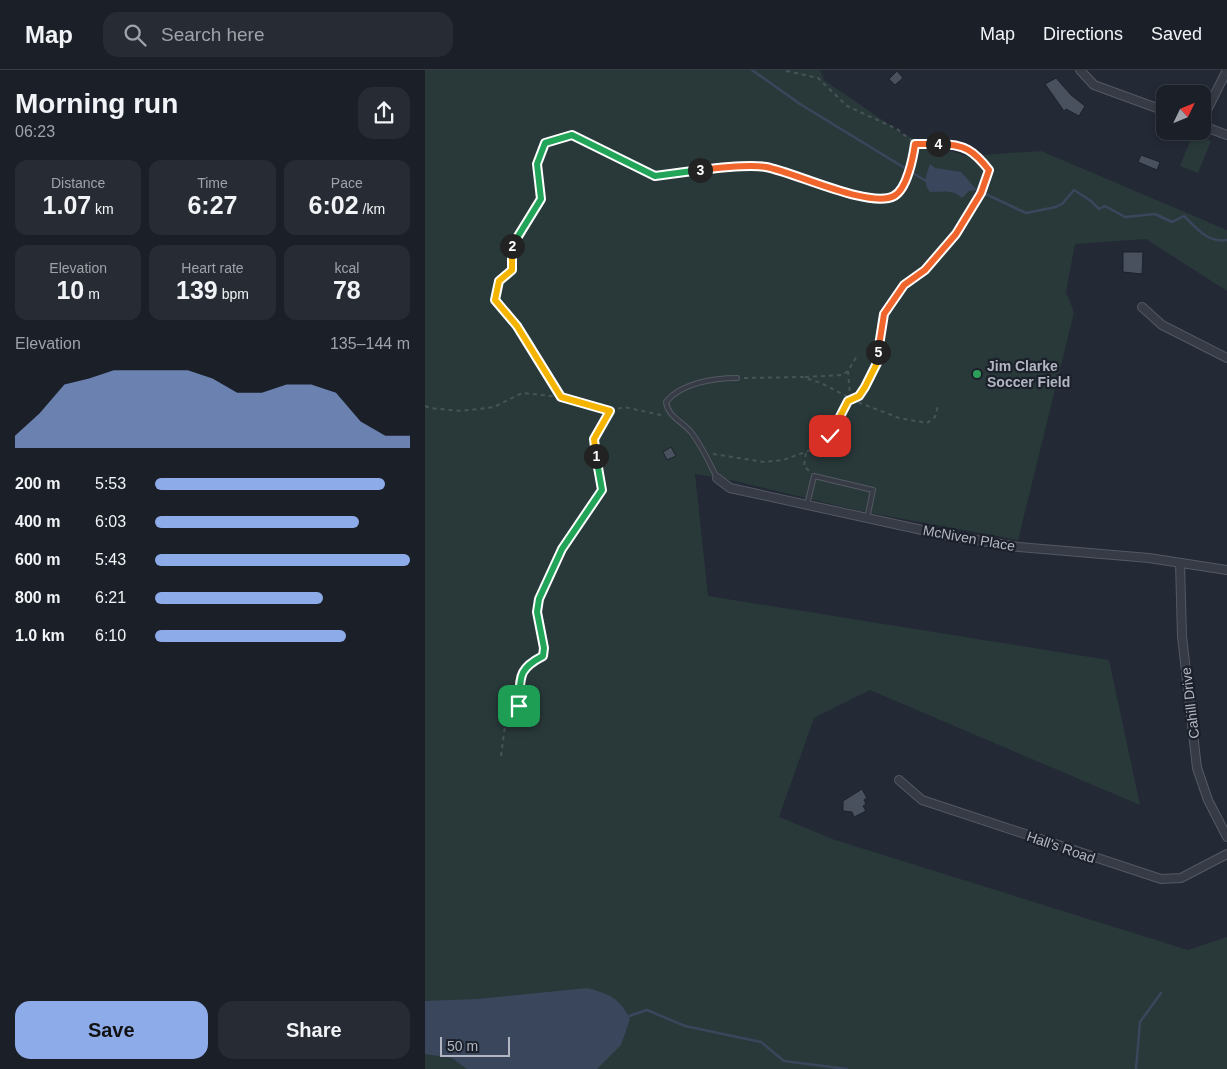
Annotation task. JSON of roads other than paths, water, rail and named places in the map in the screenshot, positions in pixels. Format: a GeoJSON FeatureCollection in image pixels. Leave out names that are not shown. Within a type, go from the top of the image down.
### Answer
{"type":"FeatureCollection","features":[{"type":"Feature","properties":{"kind":"street"},"geometry":{"type":"LineString","coordinates":[[1080,70],[1094,84],[1156,108]]}},
{"type":"Feature","properties":{"kind":"street"},"geometry":{"type":"LineString","coordinates":[[1211,102],[1227,70]]}},
{"type":"Feature","properties":{"kind":"street"},"geometry":{"type":"LineString","coordinates":[[1211,129],[1227,135]]}},
{"type":"Feature","properties":{"kind":"street"},"geometry":{"type":"LineString","coordinates":[[1142,307],[1161,325],[1227,358]]}},
{"type":"Feature","properties":{"kind":"street","name":"McNiven Place"},"geometry":{"type":"LineString","coordinates":[[717,478],[730,488],[867,519],[1019,547],[1114,554],[1227,570]]}},
{"type":"Feature","properties":{"kind":"street","name":"Cahill Drive"},"geometry":{"type":"LineString","coordinates":[[1180,563],[1182,636],[1197,768],[1207,800],[1227,837]]}},
{"type":"Feature","properties":{"kind":"street","name":"Hall's Road"},"geometry":{"type":"LineString","coordinates":[[899,780],[922,800],[1161,879],[1181,878],[1227,854]]}},
{"type":"Feature","properties":{"kind":"lane"},"geometry":{"type":"LineString","coordinates":[[717,478],[705,453],[689,430],[669,411],[666,402],[674,394],[692,386],[718,378],[737,378]]}},
{"type":"Feature","properties":{"kind":"lane"},"geometry":{"type":"LineString","coordinates":[[807,505],[814,476],[873,490],[867,519]]}},
{"type":"Feature","properties":{"kind":"water"},"geometry":{"type":"Polygon","coordinates":[[[930,164],[935,168],[961,172],[977,190],[969,191],[962,198],[951,192],[930,192],[926,182],[930,164]]]}},
{"type":"Feature","properties":{"kind":"water"},"geometry":{"type":"Polygon","coordinates":[[[587,988],[613,998],[622,1006],[630,1019],[621,1045],[597,1069],[467,1069],[452,1058],[425,1054],[425,1001],[477,999],[587,988]]]}},
{"type":"Feature","properties":{"kind":"waterway"},"geometry":{"type":"LineString","coordinates":[[752,70],[800,104],[926,181]]}},
{"type":"Feature","properties":{"kind":"waterway"},"geometry":{"type":"LineString","coordinates":[[977,190],[1026,213],[1056,207],[1063,203],[1074,190],[1091,201],[1099,209],[1105,206],[1125,217],[1155,214],[1172,222],[1184,216],[1208,237],[1227,240]]}},
{"type":"Feature","properties":{"kind":"waterway"},"geometry":{"type":"LineString","coordinates":[[1136,1069],[1140,1022],[1161,993]]}},
{"type":"Feature","properties":{"kind":"waterway"},"geometry":{"type":"LineString","coordinates":[[629,1016],[647,1010],[685,1026],[761,1042],[784,1061],[847,1069]]}},
{"type":"Feature","properties":{"kind":"place","name":"Jim Clarke Soccer Field"},"geometry":{"type":"Point","coordinates":[977,374]}}]}
